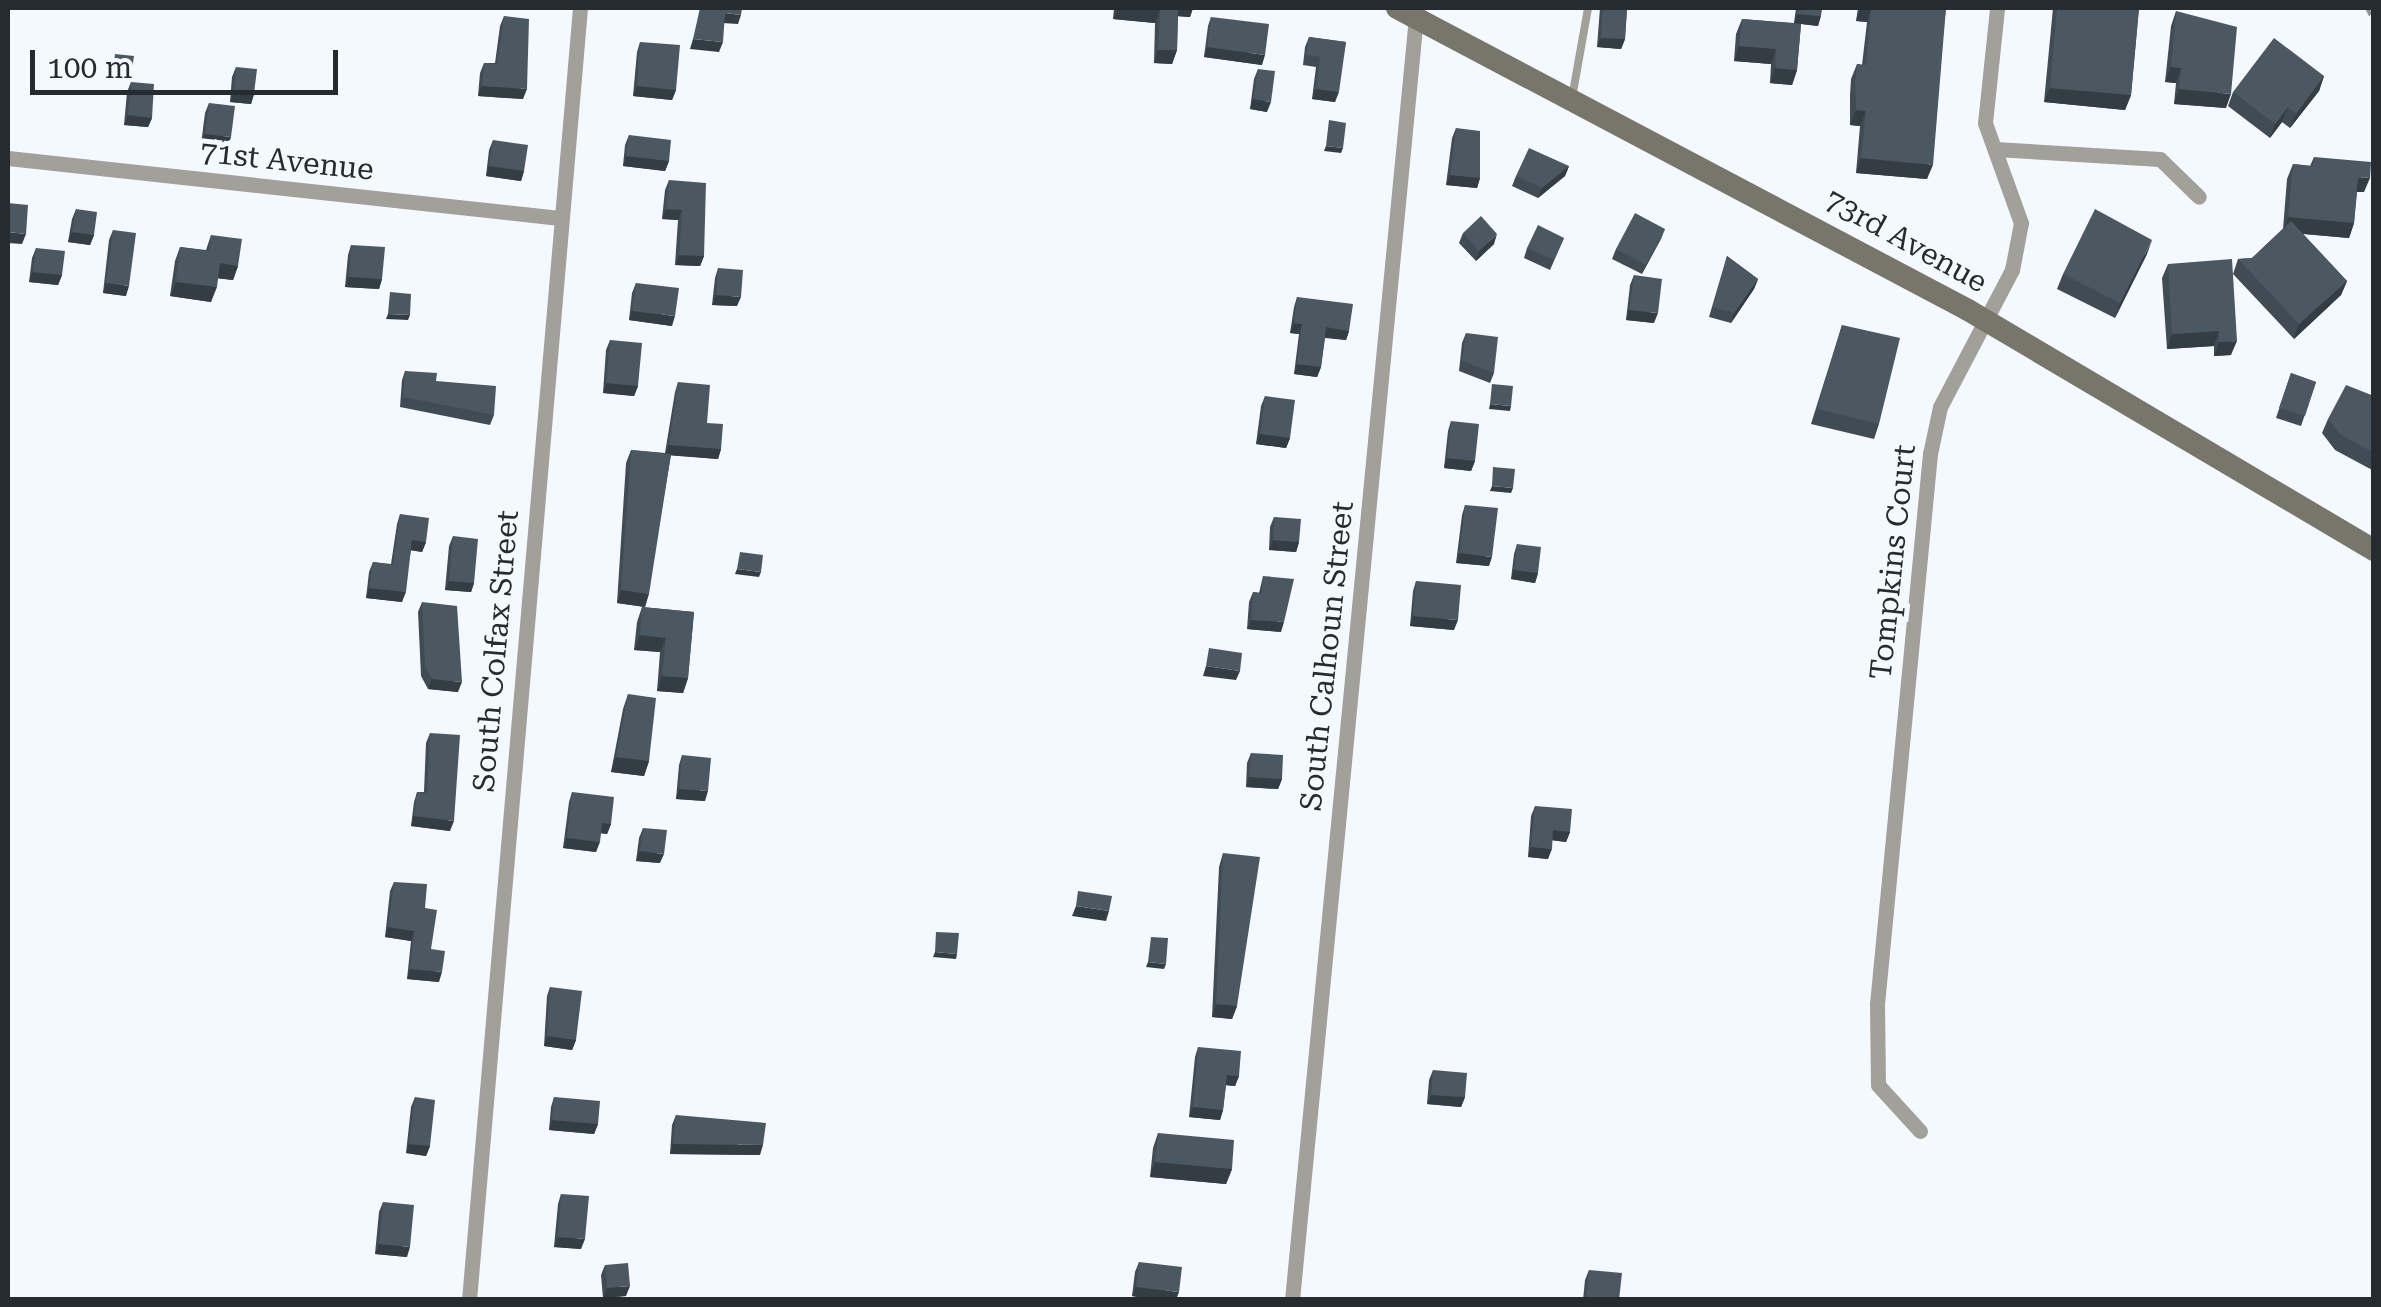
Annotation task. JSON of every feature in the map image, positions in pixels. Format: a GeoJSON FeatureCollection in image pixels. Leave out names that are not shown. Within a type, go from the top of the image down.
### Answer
{"type":"FeatureCollection","features":[{"type":"Feature","properties":{"kind":"street","name":"South Colfax Street"},"geometry":{"type":"LineString","coordinates":[[469,1300],[580,8]]}},
{"type":"Feature","properties":{"kind":"street","name":"Tompkins Court"},"geometry":{"type":"LineString","coordinates":[[1920,1131],[1878,1084],[1878,1004],[1930,454],[1940,407],[2012,270],[2021,223],[1986,123],[1997,8]]}},
{"type":"Feature","properties":{"kind":"street","name":"73rd Avenue"},"geometry":{"type":"LineString","coordinates":[[1406,12],[1984,320],[2374,550]]}},
{"type":"Feature","properties":{"kind":"street","name":"South Calhoun Street"},"geometry":{"type":"LineString","coordinates":[[1292,1300],[1406,12]]}},
{"type":"Feature","properties":{"kind":"street"},"geometry":{"type":"LineString","coordinates":[[1995,150],[2160,158],[2198,197]]}},
{"type":"Feature","properties":{"kind":"street","name":"71st Avenue"},"geometry":{"type":"LineString","coordinates":[[8,158],[560,218]]}},
{"type":"Feature","properties":{"kind":"lane"},"geometry":{"type":"LineString","coordinates":[[1572,98],[1588,8]]}},
{"type":"Feature","properties":{"kind":"path"},"geometry":{"type":"LineString","coordinates":[[2367,8],[2374,21]]}},
{"type":"Feature","properties":{"kind":"building"},"geometry":{"type":"Polygon","coordinates":[[[700,8],[742,8],[741,15],[725,13],[723,42],[693,39],[700,8]]]}},
{"type":"Feature","properties":{"kind":"building"},"geometry":{"type":"Polygon","coordinates":[[[1137,8],[1178,8],[1177,50],[1158,50],[1160,10],[1137,8]]]}},
{"type":"Feature","properties":{"kind":"building"},"geometry":{"type":"Polygon","coordinates":[[[1603,8],[1627,8],[1625,39],[1601,38],[1603,8]]]}},
{"type":"Feature","properties":{"kind":"building"},"geometry":{"type":"Polygon","coordinates":[[[1798,8],[1822,8],[1821,16],[1797,14],[1798,8]]]}},
{"type":"Feature","properties":{"kind":"building"},"geometry":{"type":"Polygon","coordinates":[[[1871,8],[1946,8],[1933,165],[1861,158],[1866,111],[1856,110],[1855,81],[1857,64],[1866,65],[1871,8]]]}},
{"type":"Feature","properties":{"kind":"building"},"geometry":{"type":"Polygon","coordinates":[[[2057,8],[2139,8],[2131,95],[2050,88],[2057,8]]]}},
{"type":"Feature","properties":{"kind":"building"},"geometry":{"type":"Polygon","coordinates":[[[2176,11],[2237,27],[2231,94],[2179,89],[2181,68],[2171,67],[2176,11]]]}},
{"type":"Feature","properties":{"kind":"building"},"geometry":{"type":"Polygon","coordinates":[[[504,16],[529,19],[527,89],[482,86],[484,63],[497,64],[504,16]]]}},
{"type":"Feature","properties":{"kind":"building"},"geometry":{"type":"Polygon","coordinates":[[[1211,17],[1269,24],[1265,55],[1207,47],[1211,17]]]}},
{"type":"Feature","properties":{"kind":"building"},"geometry":{"type":"Polygon","coordinates":[[[1742,19],[1801,24],[1797,70],[1775,68],[1776,49],[1739,46],[1742,19]]]}},
{"type":"Feature","properties":{"kind":"building"},"geometry":{"type":"Polygon","coordinates":[[[1309,37],[1346,42],[1339,92],[1316,89],[1320,57],[1306,55],[1309,37]]]}},
{"type":"Feature","properties":{"kind":"building"},"geometry":{"type":"Polygon","coordinates":[[[2274,38],[2324,76],[2296,114],[2288,107],[2275,124],[2233,92],[2274,38]]]}},
{"type":"Feature","properties":{"kind":"building"},"geometry":{"type":"Polygon","coordinates":[[[640,42],[680,45],[676,90],[637,86],[640,42]]]}},
{"type":"Feature","properties":{"kind":"building"},"geometry":{"type":"Polygon","coordinates":[[[115,54],[134,56],[131,76],[113,74],[115,54]]]}},
{"type":"Feature","properties":{"kind":"building"},"geometry":{"type":"Polygon","coordinates":[[[236,67],[257,69],[254,94],[234,92],[236,67]]]}},
{"type":"Feature","properties":{"kind":"building"},"geometry":{"type":"Polygon","coordinates":[[[1258,69],[1275,71],[1271,102],[1253,99],[1258,69]]]}},
{"type":"Feature","properties":{"kind":"building"},"geometry":{"type":"Polygon","coordinates":[[[131,82],[154,84],[152,118],[128,115],[131,82]]]}},
{"type":"Feature","properties":{"kind":"building"},"geometry":{"type":"Polygon","coordinates":[[[209,103],[235,106],[231,137],[205,134],[209,103]]]}},
{"type":"Feature","properties":{"kind":"building"},"geometry":{"type":"Polygon","coordinates":[[[1329,120],[1346,123],[1343,148],[1326,146],[1329,120]]]}},
{"type":"Feature","properties":{"kind":"building"},"geometry":{"type":"Polygon","coordinates":[[[1456,128],[1480,131],[1480,178],[1450,175],[1456,128]]]}},
{"type":"Feature","properties":{"kind":"building"},"geometry":{"type":"Polygon","coordinates":[[[629,135],[671,140],[669,161],[626,156],[629,135]]]}},
{"type":"Feature","properties":{"kind":"building"},"geometry":{"type":"Polygon","coordinates":[[[493,140],[528,145],[524,171],[489,166],[493,140]]]}},
{"type":"Feature","properties":{"kind":"building"},"geometry":{"type":"Polygon","coordinates":[[[1529,148],[1569,166],[1542,188],[1516,176],[1529,148]]]}},
{"type":"Feature","properties":{"kind":"building"},"geometry":{"type":"Polygon","coordinates":[[[2314,157],[2371,162],[2370,178],[2358,177],[2354,223],[2288,217],[2293,164],[2313,166],[2314,157]]]}},
{"type":"Feature","properties":{"kind":"building"},"geometry":{"type":"Polygon","coordinates":[[[669,180],[706,183],[704,256],[679,255],[682,210],[666,209],[669,180]]]}},
{"type":"Feature","properties":{"kind":"building"},"geometry":{"type":"Polygon","coordinates":[[[8,203],[28,205],[26,234],[8,232],[8,203]]]}},
{"type":"Feature","properties":{"kind":"building"},"geometry":{"type":"Polygon","coordinates":[[[76,209],[97,212],[94,235],[72,232],[76,209]]]}},
{"type":"Feature","properties":{"kind":"building"},"geometry":{"type":"Polygon","coordinates":[[[2095,209],[2152,240],[2120,303],[2063,274],[2095,209]]]}},
{"type":"Feature","properties":{"kind":"building"},"geometry":{"type":"Polygon","coordinates":[[[1635,213],[1665,229],[1646,265],[1616,249],[1635,213]]]}},
{"type":"Feature","properties":{"kind":"building"},"geometry":{"type":"Polygon","coordinates":[[[1481,216],[1497,234],[1479,251],[1463,233],[1481,216]]]}},
{"type":"Feature","properties":{"kind":"building"},"geometry":{"type":"Polygon","coordinates":[[[2291,221],[2347,281],[2299,324],[2238,259],[2252,258],[2291,221]]]}},
{"type":"Feature","properties":{"kind":"building"},"geometry":{"type":"Polygon","coordinates":[[[1538,225],[1564,238],[1554,260],[1527,248],[1538,225]]]}},
{"type":"Feature","properties":{"kind":"building"},"geometry":{"type":"Polygon","coordinates":[[[113,230],[136,233],[129,286],[106,283],[113,230]]]}},
{"type":"Feature","properties":{"kind":"building"},"geometry":{"type":"Polygon","coordinates":[[[211,235],[242,239],[238,266],[220,263],[217,287],[176,282],[180,247],[209,251],[211,235]]]}},
{"type":"Feature","properties":{"kind":"building"},"geometry":{"type":"Polygon","coordinates":[[[351,245],[385,247],[382,279],[349,277],[351,245]]]}},
{"type":"Feature","properties":{"kind":"building"},"geometry":{"type":"Polygon","coordinates":[[[36,248],[65,251],[62,275],[33,272],[36,248]]]}},
{"type":"Feature","properties":{"kind":"building"},"geometry":{"type":"Polygon","coordinates":[[[1727,256],[1758,279],[1734,313],[1713,307],[1727,256]]]}},
{"type":"Feature","properties":{"kind":"building"},"geometry":{"type":"Polygon","coordinates":[[[2232,259],[2237,341],[2219,342],[2219,331],[2172,334],[2168,264],[2232,259]]]}},
{"type":"Feature","properties":{"kind":"building"},"geometry":{"type":"Polygon","coordinates":[[[718,268],[743,270],[741,297],[716,295],[718,268]]]}},
{"type":"Feature","properties":{"kind":"building"},"geometry":{"type":"Polygon","coordinates":[[[1634,275],[1662,279],[1658,313],[1629,310],[1634,275]]]}},
{"type":"Feature","properties":{"kind":"building"},"geometry":{"type":"Polygon","coordinates":[[[636,283],[679,288],[675,316],[632,311],[636,283]]]}},
{"type":"Feature","properties":{"kind":"building"},"geometry":{"type":"Polygon","coordinates":[[[390,292],[411,294],[410,315],[388,314],[390,292]]]}},
{"type":"Feature","properties":{"kind":"building"},"geometry":{"type":"Polygon","coordinates":[[[1297,297],[1353,304],[1349,331],[1326,327],[1321,367],[1297,364],[1302,324],[1294,323],[1297,297]]]}},
{"type":"Feature","properties":{"kind":"building"},"geometry":{"type":"Polygon","coordinates":[[[1842,325],[1900,338],[1879,424],[1817,409],[1842,325]]]}},
{"type":"Feature","properties":{"kind":"building"},"geometry":{"type":"Polygon","coordinates":[[[1466,333],[1498,337],[1494,373],[1462,361],[1466,333]]]}},
{"type":"Feature","properties":{"kind":"building"},"geometry":{"type":"Polygon","coordinates":[[[610,340],[642,343],[638,386],[606,383],[610,340]]]}},
{"type":"Feature","properties":{"kind":"building"},"geometry":{"type":"Polygon","coordinates":[[[405,371],[437,373],[436,381],[496,386],[494,415],[403,397],[405,371]]]}},
{"type":"Feature","properties":{"kind":"building"},"geometry":{"type":"Polygon","coordinates":[[[2291,373],[2316,382],[2305,416],[2279,408],[2291,373]]]}},
{"type":"Feature","properties":{"kind":"building"},"geometry":{"type":"Polygon","coordinates":[[[678,382],[710,385],[707,423],[723,424],[721,449],[669,445],[678,382]]]}},
{"type":"Feature","properties":{"kind":"building"},"geometry":{"type":"Polygon","coordinates":[[[1492,384],[1513,386],[1511,406],[1490,404],[1492,384]]]}},
{"type":"Feature","properties":{"kind":"building"},"geometry":{"type":"Polygon","coordinates":[[[2346,385],[2374,396],[2374,453],[2341,435],[2328,419],[2346,385]]]}},
{"type":"Feature","properties":{"kind":"building"},"geometry":{"type":"Polygon","coordinates":[[[1265,396],[1295,400],[1290,438],[1260,434],[1265,396]]]}},
{"type":"Feature","properties":{"kind":"building"},"geometry":{"type":"Polygon","coordinates":[[[1451,421],[1479,424],[1475,461],[1447,458],[1451,421]]]}},
{"type":"Feature","properties":{"kind":"building"},"geometry":{"type":"Polygon","coordinates":[[[631,450],[671,454],[649,594],[621,590],[631,450]]]}},
{"type":"Feature","properties":{"kind":"building"},"geometry":{"type":"Polygon","coordinates":[[[1493,467],[1515,469],[1513,488],[1492,486],[1493,467]]]}},
{"type":"Feature","properties":{"kind":"building"},"geometry":{"type":"Polygon","coordinates":[[[1465,505],[1498,508],[1492,557],[1460,553],[1465,505]]]}},
{"type":"Feature","properties":{"kind":"building"},"geometry":{"type":"Polygon","coordinates":[[[400,514],[429,518],[426,542],[412,540],[406,592],[369,588],[373,562],[393,565],[400,514]]]}},
{"type":"Feature","properties":{"kind":"building"},"geometry":{"type":"Polygon","coordinates":[[[1274,517],[1301,519],[1299,542],[1273,540],[1274,517]]]}},
{"type":"Feature","properties":{"kind":"building"},"geometry":{"type":"Polygon","coordinates":[[[453,536],[478,539],[474,583],[449,581],[453,536]]]}},
{"type":"Feature","properties":{"kind":"building"},"geometry":{"type":"Polygon","coordinates":[[[1517,544],[1541,547],[1538,573],[1514,570],[1517,544]]]}},
{"type":"Feature","properties":{"kind":"building"},"geometry":{"type":"Polygon","coordinates":[[[740,552],[763,555],[761,572],[737,569],[740,552]]]}},
{"type":"Feature","properties":{"kind":"building"},"geometry":{"type":"Polygon","coordinates":[[[1263,576],[1294,579],[1284,622],[1251,620],[1253,592],[1262,593],[1263,576]]]}},
{"type":"Feature","properties":{"kind":"building"},"geometry":{"type":"Polygon","coordinates":[[[1416,581],[1461,585],[1458,620],[1413,616],[1416,581]]]}},
{"type":"Feature","properties":{"kind":"building"},"geometry":{"type":"Polygon","coordinates":[[[422,602],[457,606],[462,682],[432,679],[425,666],[422,602]]]}},
{"type":"Feature","properties":{"kind":"building"},"geometry":{"type":"Polygon","coordinates":[[[642,607],[694,612],[688,678],[662,676],[666,638],[640,635],[642,607]]]}},
{"type":"Feature","properties":{"kind":"building"},"geometry":{"type":"Polygon","coordinates":[[[1209,648],[1242,653],[1240,671],[1206,666],[1209,648]]]}},
{"type":"Feature","properties":{"kind":"building"},"geometry":{"type":"Polygon","coordinates":[[[628,694],[656,698],[649,761],[616,757],[628,694]]]}},
{"type":"Feature","properties":{"kind":"building"},"geometry":{"type":"Polygon","coordinates":[[[430,733],[460,735],[454,821],[414,816],[417,792],[427,793],[430,733]]]}},
{"type":"Feature","properties":{"kind":"building"},"geometry":{"type":"Polygon","coordinates":[[[1251,753],[1283,755],[1282,779],[1249,777],[1251,753]]]}},
{"type":"Feature","properties":{"kind":"building"},"geometry":{"type":"Polygon","coordinates":[[[682,755],[711,758],[708,791],[679,789],[682,755]]]}},
{"type":"Feature","properties":{"kind":"building"},"geometry":{"type":"Polygon","coordinates":[[[572,792],[614,797],[611,824],[602,823],[600,842],[567,838],[572,792]]]}},
{"type":"Feature","properties":{"kind":"building"},"geometry":{"type":"Polygon","coordinates":[[[1535,806],[1572,809],[1570,832],[1553,830],[1552,849],[1531,847],[1535,806]]]}},
{"type":"Feature","properties":{"kind":"building"},"geometry":{"type":"Polygon","coordinates":[[[643,828],[667,830],[664,854],[640,851],[643,828]]]}},
{"type":"Feature","properties":{"kind":"building"},"geometry":{"type":"Polygon","coordinates":[[[1223,853],[1260,857],[1237,1006],[1216,1004],[1223,853]]]}},
{"type":"Feature","properties":{"kind":"building"},"geometry":{"type":"Polygon","coordinates":[[[394,882],[427,884],[425,908],[437,910],[431,949],[445,951],[442,972],[410,969],[414,931],[388,927],[394,882]]]}},
{"type":"Feature","properties":{"kind":"building"},"geometry":{"type":"Polygon","coordinates":[[[1078,891],[1112,896],[1109,911],[1076,906],[1078,891]]]}},
{"type":"Feature","properties":{"kind":"building"},"geometry":{"type":"Polygon","coordinates":[[[936,932],[959,933],[957,954],[935,952],[936,932]]]}},
{"type":"Feature","properties":{"kind":"building"},"geometry":{"type":"Polygon","coordinates":[[[1151,937],[1168,938],[1166,964],[1148,962],[1151,937]]]}},
{"type":"Feature","properties":{"kind":"building"},"geometry":{"type":"Polygon","coordinates":[[[550,987],[582,991],[576,1040],[547,1036],[550,987]]]}},
{"type":"Feature","properties":{"kind":"building"},"geometry":{"type":"Polygon","coordinates":[[[1198,1047],[1241,1051],[1239,1076],[1227,1075],[1223,1110],[1193,1107],[1198,1047]]]}},
{"type":"Feature","properties":{"kind":"building"},"geometry":{"type":"Polygon","coordinates":[[[1433,1070],[1467,1073],[1465,1097],[1431,1095],[1433,1070]]]}},
{"type":"Feature","properties":{"kind":"building"},"geometry":{"type":"Polygon","coordinates":[[[415,1097],[435,1100],[430,1146],[409,1144],[415,1097]]]}},
{"type":"Feature","properties":{"kind":"building"},"geometry":{"type":"Polygon","coordinates":[[[554,1097],[600,1101],[598,1124],[552,1120],[554,1097]]]}},
{"type":"Feature","properties":{"kind":"building"},"geometry":{"type":"Polygon","coordinates":[[[676,1115],[766,1123],[763,1145],[673,1144],[676,1115]]]}},
{"type":"Feature","properties":{"kind":"building"},"geometry":{"type":"Polygon","coordinates":[[[1158,1133],[1234,1140],[1232,1169],[1155,1162],[1158,1133]]]}},
{"type":"Feature","properties":{"kind":"building"},"geometry":{"type":"Polygon","coordinates":[[[561,1194],[589,1196],[585,1239],[558,1237],[561,1194]]]}},
{"type":"Feature","properties":{"kind":"building"},"geometry":{"type":"Polygon","coordinates":[[[383,1202],[414,1205],[410,1247],[379,1244],[383,1202]]]}},
{"type":"Feature","properties":{"kind":"building"},"geometry":{"type":"Polygon","coordinates":[[[1139,1262],[1182,1267],[1179,1292],[1136,1287],[1139,1262]]]}},
{"type":"Feature","properties":{"kind":"building"},"geometry":{"type":"Polygon","coordinates":[[[628,1263],[630,1286],[607,1288],[605,1265],[628,1263]]]}},
{"type":"Feature","properties":{"kind":"building"},"geometry":{"type":"Polygon","coordinates":[[[1589,1270],[1622,1273],[1619,1300],[1586,1300],[1589,1270]]]}}]}
